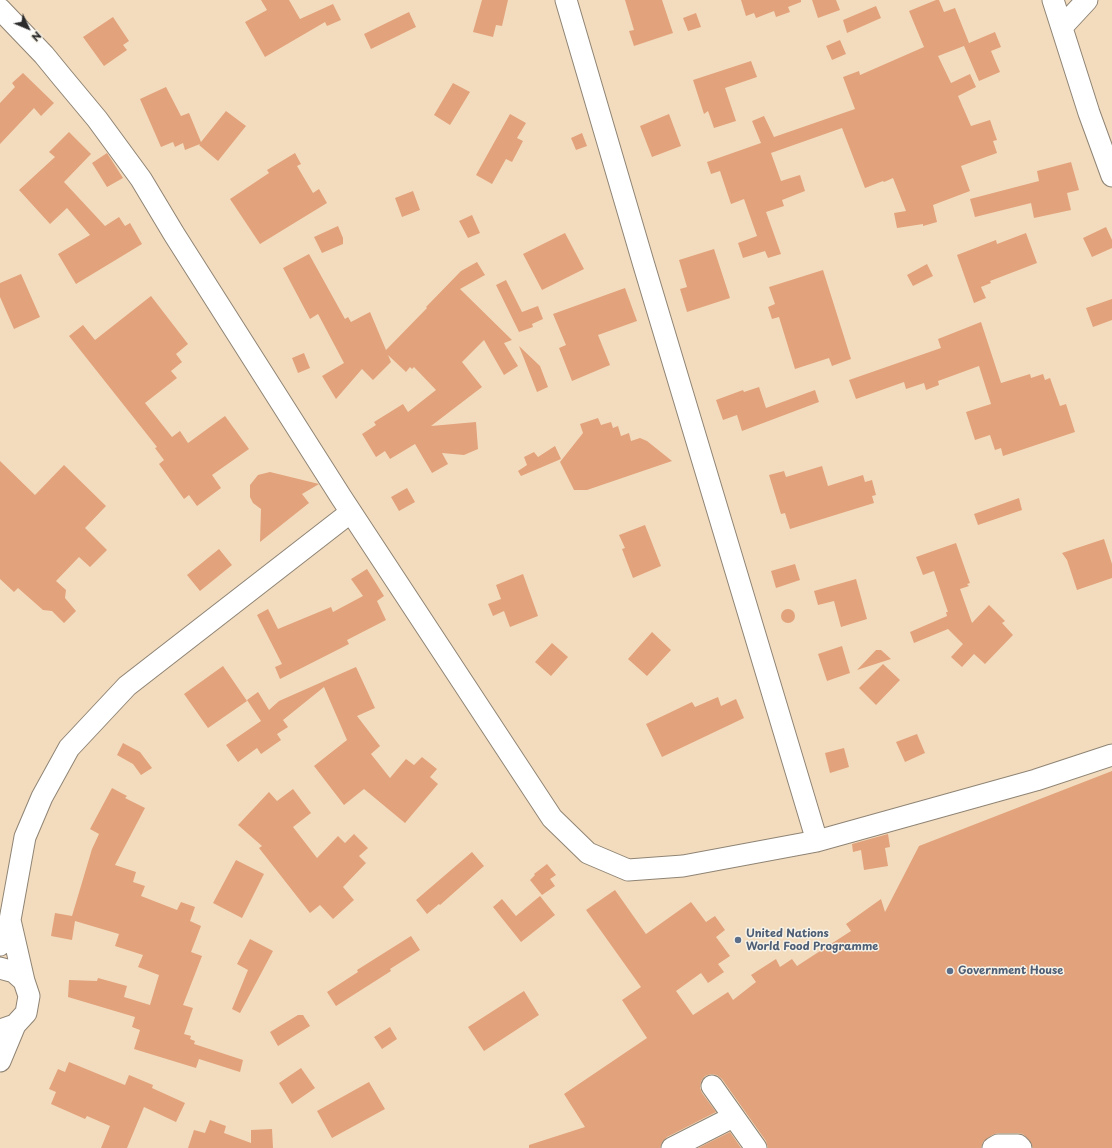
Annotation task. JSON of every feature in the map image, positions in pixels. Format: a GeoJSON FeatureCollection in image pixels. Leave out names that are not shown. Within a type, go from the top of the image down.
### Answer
{"type":"FeatureCollection","features":[{"type":"Feature","properties":{"kind":"street"},"geometry":{"type":"LineString","coordinates":[[566,0],[817,841]]}},
{"type":"Feature","properties":{"kind":"street"},"geometry":{"type":"LineString","coordinates":[[1053,0],[1089,114],[1112,176]]}},
{"type":"Feature","properties":{"kind":"street"},"geometry":{"type":"LineString","coordinates":[[1062,27],[1087,0]]}},
{"type":"Feature","properties":{"kind":"street"},"geometry":{"type":"LineString","coordinates":[[0,9],[53,66],[97,119],[141,178],[174,234],[351,512],[552,818],[588,853],[628,870],[683,866],[817,841],[1036,780],[1112,755]]}},
{"type":"Feature","properties":{"kind":"street"},"geometry":{"type":"LineString","coordinates":[[0,945],[10,920],[25,837],[42,797],[69,748],[127,686],[351,512]]}},
{"type":"Feature","properties":{"kind":"street"},"geometry":{"type":"LineString","coordinates":[[0,1061],[8,1028],[26,1013],[29,996],[24,981],[10,920]]}},
{"type":"Feature","properties":{"kind":"street"},"geometry":{"type":"LineString","coordinates":[[0,968],[14,972],[24,981]]}},
{"type":"Feature","properties":{"kind":"street"},"geometry":{"type":"LineString","coordinates":[[712,1086],[756,1148]]}},
{"type":"Feature","properties":{"kind":"street"},"geometry":{"type":"LineString","coordinates":[[672,1148],[734,1117]]}},
{"type":"Feature","properties":{"kind":"street"},"geometry":{"type":"LineString","coordinates":[[993,1148],[998,1145],[1018,1145],[1021,1148]]}},
{"type":"Feature","properties":{"kind":"building"},"geometry":{"type":"Polygon","coordinates":[[[261,0],[289,0],[300,19],[333,4],[341,20],[327,26],[325,22],[265,57],[245,22],[267,10],[261,0]]]}},
{"type":"Feature","properties":{"kind":"building"},"geometry":{"type":"Polygon","coordinates":[[[482,0],[508,0],[502,26],[496,25],[493,37],[473,32],[482,0]]]}},
{"type":"Feature","properties":{"kind":"building"},"geometry":{"type":"Polygon","coordinates":[[[625,0],[662,0],[673,33],[634,46],[629,31],[634,30],[625,0]]]}},
{"type":"Feature","properties":{"kind":"building"},"geometry":{"type":"Polygon","coordinates":[[[741,0],[801,0],[801,2],[788,7],[790,12],[776,17],[774,11],[756,18],[754,13],[746,16],[741,0]]]}},
{"type":"Feature","properties":{"kind":"building"},"geometry":{"type":"Polygon","coordinates":[[[812,0],[836,0],[840,10],[818,18],[812,0]]]}},
{"type":"Feature","properties":{"kind":"building"},"geometry":{"type":"Polygon","coordinates":[[[939,0],[944,12],[955,8],[969,43],[995,32],[1001,47],[991,51],[1000,72],[979,81],[964,46],[938,56],[951,83],[970,74],[976,87],[958,96],[971,126],[990,120],[997,140],[993,141],[997,153],[961,166],[970,191],[933,205],[937,222],[923,226],[923,224],[897,228],[894,213],[906,211],[893,178],[865,188],[842,128],[771,153],[781,181],[800,175],[805,191],[782,200],[784,206],[766,212],[781,254],[768,258],[765,251],[743,258],[738,243],[757,236],[744,199],[731,204],[720,171],[711,174],[707,162],[761,143],[752,121],[764,116],[774,137],[855,109],[843,77],[859,71],[860,75],[924,47],[909,11],[939,0]]]}},
{"type":"Feature","properties":{"kind":"building"},"geometry":{"type":"Polygon","coordinates":[[[876,6],[881,18],[847,33],[843,20],[876,6]]]}},
{"type":"Feature","properties":{"kind":"building"},"geometry":{"type":"Polygon","coordinates":[[[409,12],[416,27],[371,49],[364,34],[409,12]]]}},
{"type":"Feature","properties":{"kind":"building"},"geometry":{"type":"Polygon","coordinates":[[[696,13],[701,27],[688,31],[683,18],[696,13]]]}},
{"type":"Feature","properties":{"kind":"building"},"geometry":{"type":"Polygon","coordinates":[[[113,17],[129,41],[123,45],[127,50],[104,66],[83,37],[113,17]]]}},
{"type":"Feature","properties":{"kind":"building"},"geometry":{"type":"Polygon","coordinates":[[[840,40],[846,54],[832,60],[826,46],[840,40]]]}},
{"type":"Feature","properties":{"kind":"building"},"geometry":{"type":"Polygon","coordinates":[[[751,61],[757,77],[725,88],[736,121],[714,128],[708,111],[704,114],[693,80],[751,61]]]}},
{"type":"Feature","properties":{"kind":"building"},"geometry":{"type":"Polygon","coordinates":[[[23,73],[54,103],[41,116],[34,108],[0,144],[0,103],[15,87],[12,83],[23,73]]]}},
{"type":"Feature","properties":{"kind":"building"},"geometry":{"type":"Polygon","coordinates":[[[453,83],[470,92],[450,125],[434,115],[453,83]]]}},
{"type":"Feature","properties":{"kind":"building"},"geometry":{"type":"Polygon","coordinates":[[[166,87],[181,116],[189,113],[201,142],[226,111],[246,126],[218,161],[199,145],[200,144],[185,150],[183,143],[175,147],[173,142],[161,147],[140,99],[166,87]]]}},
{"type":"Feature","properties":{"kind":"building"},"geometry":{"type":"Polygon","coordinates":[[[510,114],[526,123],[517,138],[523,141],[512,162],[506,159],[492,184],[476,175],[510,114]]]}},
{"type":"Feature","properties":{"kind":"building"},"geometry":{"type":"Polygon","coordinates":[[[669,114],[681,146],[652,157],[640,126],[669,114]]]}},
{"type":"Feature","properties":{"kind":"building"},"geometry":{"type":"Polygon","coordinates":[[[69,132],[91,154],[64,182],[105,226],[119,217],[125,226],[130,223],[142,244],[76,284],[58,254],[90,235],[67,208],[50,224],[19,190],[55,157],[49,152],[69,132]]]}},
{"type":"Feature","properties":{"kind":"building"},"geometry":{"type":"Polygon","coordinates":[[[582,133],[587,146],[576,150],[571,138],[582,133]]]}},
{"type":"Feature","properties":{"kind":"building"},"geometry":{"type":"Polygon","coordinates":[[[107,153],[123,178],[107,187],[92,163],[107,153]]]}},
{"type":"Feature","properties":{"kind":"building"},"geometry":{"type":"Polygon","coordinates":[[[295,153],[301,164],[297,166],[313,193],[319,189],[327,203],[260,244],[230,199],[269,173],[267,170],[295,153]]]}},
{"type":"Feature","properties":{"kind":"building"},"geometry":{"type":"Polygon","coordinates":[[[1071,162],[1079,190],[1067,193],[1071,210],[1034,218],[1031,203],[975,217],[970,199],[1039,181],[1037,171],[1071,162]]]}},
{"type":"Feature","properties":{"kind":"building"},"geometry":{"type":"Polygon","coordinates":[[[413,191],[420,210],[402,217],[395,198],[413,191]]]}},
{"type":"Feature","properties":{"kind":"building"},"geometry":{"type":"Polygon","coordinates":[[[472,215],[480,233],[468,238],[459,221],[472,215]]]}},
{"type":"Feature","properties":{"kind":"building"},"geometry":{"type":"Polygon","coordinates":[[[338,226],[343,238],[343,244],[322,253],[314,237],[338,226]]]}},
{"type":"Feature","properties":{"kind":"building"},"geometry":{"type":"Polygon","coordinates":[[[1106,227],[1112,240],[1112,248],[1092,257],[1083,238],[1106,227]]]}},
{"type":"Feature","properties":{"kind":"building"},"geometry":{"type":"Polygon","coordinates":[[[565,233],[584,269],[542,290],[523,254],[565,233]]]}},
{"type":"Feature","properties":{"kind":"building"},"geometry":{"type":"Polygon","coordinates":[[[1026,233],[1037,263],[990,281],[991,283],[981,287],[986,298],[974,303],[957,255],[996,240],[997,244],[1026,233]]]}},
{"type":"Feature","properties":{"kind":"building"},"geometry":{"type":"Polygon","coordinates":[[[714,249],[730,298],[687,312],[680,289],[687,287],[679,260],[714,249]]]}},
{"type":"Feature","properties":{"kind":"building"},"geometry":{"type":"Polygon","coordinates":[[[309,254],[345,319],[348,317],[351,322],[370,312],[386,350],[461,271],[477,262],[485,275],[460,289],[512,340],[504,343],[518,366],[504,375],[484,340],[462,362],[482,387],[431,426],[476,422],[478,449],[464,455],[442,453],[448,464],[432,473],[415,444],[390,459],[385,451],[376,457],[362,434],[376,425],[374,422],[403,404],[408,412],[436,390],[414,367],[412,369],[410,367],[406,372],[388,355],[391,362],[373,380],[362,369],[336,399],[322,376],[344,363],[318,314],[310,319],[283,268],[309,254]]]}},
{"type":"Feature","properties":{"kind":"building"},"geometry":{"type":"Polygon","coordinates":[[[927,264],[933,276],[913,286],[907,275],[927,264]]]}},
{"type":"Feature","properties":{"kind":"building"},"geometry":{"type":"Polygon","coordinates":[[[823,270],[851,359],[832,366],[829,358],[795,369],[779,317],[772,319],[768,307],[775,304],[769,287],[823,270]]]}},
{"type":"Feature","properties":{"kind":"building"},"geometry":{"type":"Polygon","coordinates":[[[21,274],[40,317],[14,329],[0,297],[0,283],[21,274]]]}},
{"type":"Feature","properties":{"kind":"building"},"geometry":{"type":"Polygon","coordinates":[[[506,280],[522,312],[538,306],[543,319],[532,324],[533,327],[519,332],[496,285],[506,280]]]}},
{"type":"Feature","properties":{"kind":"building"},"geometry":{"type":"Polygon","coordinates":[[[625,288],[637,321],[598,335],[610,365],[572,381],[559,348],[566,345],[553,314],[625,288]]]}},
{"type":"Feature","properties":{"kind":"building"},"geometry":{"type":"Polygon","coordinates":[[[151,296],[188,344],[176,354],[182,362],[171,371],[177,378],[145,403],[172,437],[180,431],[188,443],[225,416],[249,449],[212,475],[221,488],[197,506],[189,495],[184,499],[159,464],[164,460],[155,448],[157,447],[69,336],[83,325],[95,340],[151,296]]]}},
{"type":"Feature","properties":{"kind":"building"},"geometry":{"type":"Polygon","coordinates":[[[1112,299],[1112,320],[1093,327],[1086,308],[1112,299]]]}},
{"type":"Feature","properties":{"kind":"building"},"geometry":{"type":"Polygon","coordinates":[[[981,322],[1001,383],[1030,374],[1031,378],[1043,374],[1045,380],[1050,378],[1060,406],[1066,404],[1075,432],[1003,456],[1001,448],[995,450],[990,435],[975,440],[966,412],[991,404],[979,366],[938,381],[939,385],[926,390],[924,383],[906,389],[904,382],[856,399],[849,380],[941,348],[938,339],[981,322]]]}},
{"type":"Feature","properties":{"kind":"building"},"geometry":{"type":"Polygon","coordinates":[[[519,346],[540,366],[548,387],[537,392],[519,346]]]}},
{"type":"Feature","properties":{"kind":"building"},"geometry":{"type":"Polygon","coordinates":[[[304,353],[310,368],[298,373],[292,358],[304,353]]]}},
{"type":"Feature","properties":{"kind":"building"},"geometry":{"type":"Polygon","coordinates":[[[759,387],[766,408],[815,390],[819,402],[742,431],[737,415],[723,420],[716,400],[743,390],[744,392],[759,387]]]}},
{"type":"Feature","properties":{"kind":"building"},"geometry":{"type":"Polygon","coordinates":[[[598,418],[601,425],[611,422],[613,428],[618,426],[621,436],[629,433],[631,441],[640,438],[647,441],[672,461],[587,490],[574,490],[560,462],[583,433],[580,424],[598,418]]]}},
{"type":"Feature","properties":{"kind":"building"},"geometry":{"type":"Polygon","coordinates":[[[555,446],[561,459],[521,476],[518,471],[527,465],[524,457],[534,452],[538,457],[555,446]]]}},
{"type":"Feature","properties":{"kind":"building"},"geometry":{"type":"Polygon","coordinates":[[[0,461],[35,495],[64,465],[106,506],[85,528],[107,550],[90,567],[79,557],[56,581],[66,590],[65,598],[76,611],[64,623],[52,611],[43,610],[18,588],[14,592],[0,579],[0,461]]]}},
{"type":"Feature","properties":{"kind":"building"},"geometry":{"type":"Polygon","coordinates":[[[822,466],[828,486],[863,475],[865,482],[872,480],[876,495],[872,496],[874,503],[790,529],[785,513],[781,514],[769,475],[784,471],[786,477],[822,466]]]}},
{"type":"Feature","properties":{"kind":"building"},"geometry":{"type":"Polygon","coordinates":[[[270,472],[319,484],[302,494],[309,503],[260,542],[261,509],[253,503],[250,497],[250,485],[258,475],[270,472]]]}},
{"type":"Feature","properties":{"kind":"building"},"geometry":{"type":"Polygon","coordinates":[[[407,488],[415,502],[399,511],[391,497],[407,488]]]}},
{"type":"Feature","properties":{"kind":"building"},"geometry":{"type":"Polygon","coordinates":[[[1019,498],[1022,510],[978,525],[974,514],[1019,498]]]}},
{"type":"Feature","properties":{"kind":"building"},"geometry":{"type":"Polygon","coordinates":[[[645,525],[661,566],[633,578],[622,549],[625,548],[619,535],[645,525]]]}},
{"type":"Feature","properties":{"kind":"building"},"geometry":{"type":"Polygon","coordinates":[[[1104,539],[1112,564],[1112,578],[1077,590],[1067,560],[1062,553],[1104,539]]]}},
{"type":"Feature","properties":{"kind":"building"},"geometry":{"type":"Polygon","coordinates":[[[956,543],[970,583],[967,584],[969,586],[960,589],[972,623],[989,605],[1005,621],[1002,623],[1013,635],[985,664],[974,654],[962,667],[951,657],[963,644],[948,629],[914,643],[910,632],[947,616],[946,612],[948,612],[934,571],[923,575],[916,557],[956,543]]]}},
{"type":"Feature","properties":{"kind":"building"},"geometry":{"type":"Polygon","coordinates":[[[219,549],[232,565],[200,591],[187,575],[219,549]]]}},
{"type":"Feature","properties":{"kind":"building"},"geometry":{"type":"Polygon","coordinates":[[[795,564],[800,580],[776,588],[771,571],[795,564]]]}},
{"type":"Feature","properties":{"kind":"building"},"geometry":{"type":"Polygon","coordinates":[[[367,569],[384,596],[377,601],[386,620],[347,640],[349,644],[280,679],[275,667],[282,664],[257,615],[268,609],[278,629],[331,607],[333,612],[363,596],[351,579],[367,569]]]}},
{"type":"Feature","properties":{"kind":"building"},"geometry":{"type":"Polygon","coordinates":[[[523,574],[538,616],[510,627],[504,611],[493,616],[488,604],[501,599],[496,585],[523,574]]]}},
{"type":"Feature","properties":{"kind":"building"},"geometry":{"type":"Polygon","coordinates":[[[856,579],[867,619],[841,627],[834,601],[818,605],[814,591],[856,579]]]}},
{"type":"Feature","properties":{"kind":"building"},"geometry":{"type":"Polygon","coordinates":[[[788,609],[793,611],[795,616],[793,621],[788,623],[783,621],[781,616],[783,611],[788,609]]]}},
{"type":"Feature","properties":{"kind":"building"},"geometry":{"type":"Polygon","coordinates":[[[652,632],[671,650],[647,676],[628,659],[652,632]]]}},
{"type":"Feature","properties":{"kind":"building"},"geometry":{"type":"Polygon","coordinates":[[[552,643],[568,657],[551,676],[535,662],[552,643]]]}},
{"type":"Feature","properties":{"kind":"building"},"geometry":{"type":"Polygon","coordinates":[[[842,646],[850,673],[827,681],[818,654],[842,646]]]}},
{"type":"Feature","properties":{"kind":"building"},"geometry":{"type":"Polygon","coordinates":[[[876,650],[881,650],[891,659],[857,670],[876,650]]]}},
{"type":"Feature","properties":{"kind":"building"},"geometry":{"type":"Polygon","coordinates":[[[883,664],[900,680],[876,705],[859,688],[883,664]]]}},
{"type":"Feature","properties":{"kind":"building"},"geometry":{"type":"Polygon","coordinates":[[[223,666],[247,701],[208,728],[184,694],[223,666]]]}},
{"type":"Feature","properties":{"kind":"building"},"geometry":{"type":"Polygon","coordinates":[[[356,667],[375,708],[357,716],[380,746],[371,754],[390,778],[406,759],[414,765],[422,757],[437,769],[430,777],[438,784],[405,823],[364,789],[344,805],[314,766],[347,740],[324,687],[283,720],[288,727],[277,734],[281,740],[261,754],[257,748],[238,762],[226,745],[261,721],[247,700],[258,692],[269,710],[279,701],[356,667]]]}},
{"type":"Feature","properties":{"kind":"building"},"geometry":{"type":"Polygon","coordinates":[[[718,697],[721,706],[736,699],[744,718],[662,757],[646,724],[692,702],[695,707],[718,697]]]}},
{"type":"Feature","properties":{"kind":"building"},"geometry":{"type":"Polygon","coordinates":[[[917,734],[925,753],[905,762],[896,742],[917,734]]]}},
{"type":"Feature","properties":{"kind":"building"},"geometry":{"type":"Polygon","coordinates":[[[123,743],[140,752],[152,768],[141,775],[133,764],[117,755],[123,743]]]}},
{"type":"Feature","properties":{"kind":"building"},"geometry":{"type":"Polygon","coordinates":[[[844,748],[849,767],[830,773],[825,753],[844,748]]]}},
{"type":"Feature","properties":{"kind":"building","name":"Government House"},"geometry":{"type":"Polygon","coordinates":[[[1112,771],[1112,1148],[1033,1148],[1029,1140],[1023,1134],[998,1133],[992,1135],[983,1142],[981,1148],[768,1148],[766,1141],[722,1079],[717,1075],[711,1074],[705,1076],[701,1081],[700,1088],[716,1112],[667,1137],[662,1142],[660,1148],[529,1148],[529,1145],[585,1127],[564,1094],[647,1038],[622,1000],[641,987],[586,910],[615,890],[646,934],[691,902],[706,922],[715,916],[725,930],[716,937],[730,956],[718,964],[724,972],[708,983],[701,973],[676,991],[693,1015],[728,992],[733,1000],[756,982],[751,975],[776,959],[780,967],[792,959],[797,966],[851,931],[846,924],[881,899],[885,912],[919,846],[1112,771]]]}},
{"type":"Feature","properties":{"kind":"building"},"geometry":{"type":"Polygon","coordinates":[[[112,788],[127,796],[125,798],[145,808],[115,865],[136,872],[133,882],[145,886],[141,896],[177,910],[181,902],[195,907],[190,921],[201,926],[191,952],[202,956],[183,1005],[193,1008],[184,1034],[191,1036],[190,1039],[195,1041],[194,1044],[243,1060],[240,1072],[199,1059],[196,1068],[134,1049],[140,1030],[132,1027],[135,1017],[68,997],[69,980],[97,981],[98,978],[127,986],[124,997],[150,1005],[159,975],[138,967],[143,955],[115,946],[119,934],[75,921],[72,940],[51,936],[55,913],[72,916],[92,849],[99,834],[90,829],[112,788]]]}},
{"type":"Feature","properties":{"kind":"building"},"geometry":{"type":"Polygon","coordinates":[[[293,789],[311,813],[293,827],[317,858],[338,836],[345,843],[354,834],[368,848],[359,856],[366,863],[343,887],[354,900],[333,919],[320,905],[310,913],[259,848],[262,846],[238,825],[269,792],[277,801],[293,789]]]}},
{"type":"Feature","properties":{"kind":"building"},"geometry":{"type":"Polygon","coordinates":[[[888,834],[890,847],[885,848],[888,866],[864,870],[861,850],[853,852],[852,844],[888,834]]]}},
{"type":"Feature","properties":{"kind":"building"},"geometry":{"type":"Polygon","coordinates":[[[472,852],[484,866],[440,905],[439,904],[427,914],[416,900],[472,852]]]}},
{"type":"Feature","properties":{"kind":"building"},"geometry":{"type":"Polygon","coordinates":[[[236,860],[264,874],[242,918],[213,903],[236,860]]]}},
{"type":"Feature","properties":{"kind":"building"},"geometry":{"type":"Polygon","coordinates":[[[547,864],[556,875],[550,879],[555,886],[542,895],[530,880],[535,875],[534,874],[547,864]]]}},
{"type":"Feature","properties":{"kind":"building"},"geometry":{"type":"Polygon","coordinates":[[[540,896],[555,915],[521,942],[493,907],[502,899],[516,916],[540,896]]]}},
{"type":"Feature","properties":{"kind":"building"},"geometry":{"type":"Polygon","coordinates":[[[411,936],[420,950],[390,969],[391,971],[336,1006],[327,992],[358,972],[357,970],[411,936]]]}},
{"type":"Feature","properties":{"kind":"building"},"geometry":{"type":"Polygon","coordinates":[[[250,939],[273,951],[240,1013],[232,1009],[248,970],[237,964],[250,939]]]}},
{"type":"Feature","properties":{"kind":"building"},"geometry":{"type":"Polygon","coordinates":[[[524,991],[539,1015],[484,1051],[468,1027],[524,991]]]}},
{"type":"Feature","properties":{"kind":"building"},"geometry":{"type":"Polygon","coordinates":[[[298,1015],[303,1015],[310,1026],[278,1046],[270,1032],[298,1015]]]}},
{"type":"Feature","properties":{"kind":"building"},"geometry":{"type":"Polygon","coordinates":[[[390,1027],[397,1039],[382,1049],[374,1037],[390,1027]]]}},
{"type":"Feature","properties":{"kind":"building"},"geometry":{"type":"Polygon","coordinates":[[[69,1062],[125,1085],[129,1075],[153,1085],[152,1088],[185,1103],[176,1122],[144,1107],[127,1148],[101,1148],[110,1126],[87,1116],[85,1119],[51,1104],[56,1092],[49,1089],[58,1069],[65,1072],[69,1062]]]}},
{"type":"Feature","properties":{"kind":"building"},"geometry":{"type":"Polygon","coordinates":[[[301,1068],[315,1088],[292,1104],[279,1083],[301,1068]]]}},
{"type":"Feature","properties":{"kind":"building"},"geometry":{"type":"Polygon","coordinates":[[[369,1082],[385,1109],[332,1138],[317,1111],[369,1082]]]}},
{"type":"Feature","properties":{"kind":"building"},"geometry":{"type":"Polygon","coordinates":[[[210,1120],[226,1126],[224,1133],[251,1143],[251,1130],[272,1129],[273,1148],[188,1148],[194,1130],[205,1133],[210,1120]]]}},
{"type":"Feature","properties":{"kind":"building"},"geometry":{"type":"Polygon","coordinates":[[[730,1132],[741,1148],[698,1148],[730,1132]]]}},
{"type":"Feature","properties":{"kind":"place","name":"United Nations World Food Programme"},"geometry":{"type":"Point","coordinates":[738,940]}},
{"type":"Feature","properties":{"kind":"place","name":"Government House"},"geometry":{"type":"Point","coordinates":[950,971]}}]}
